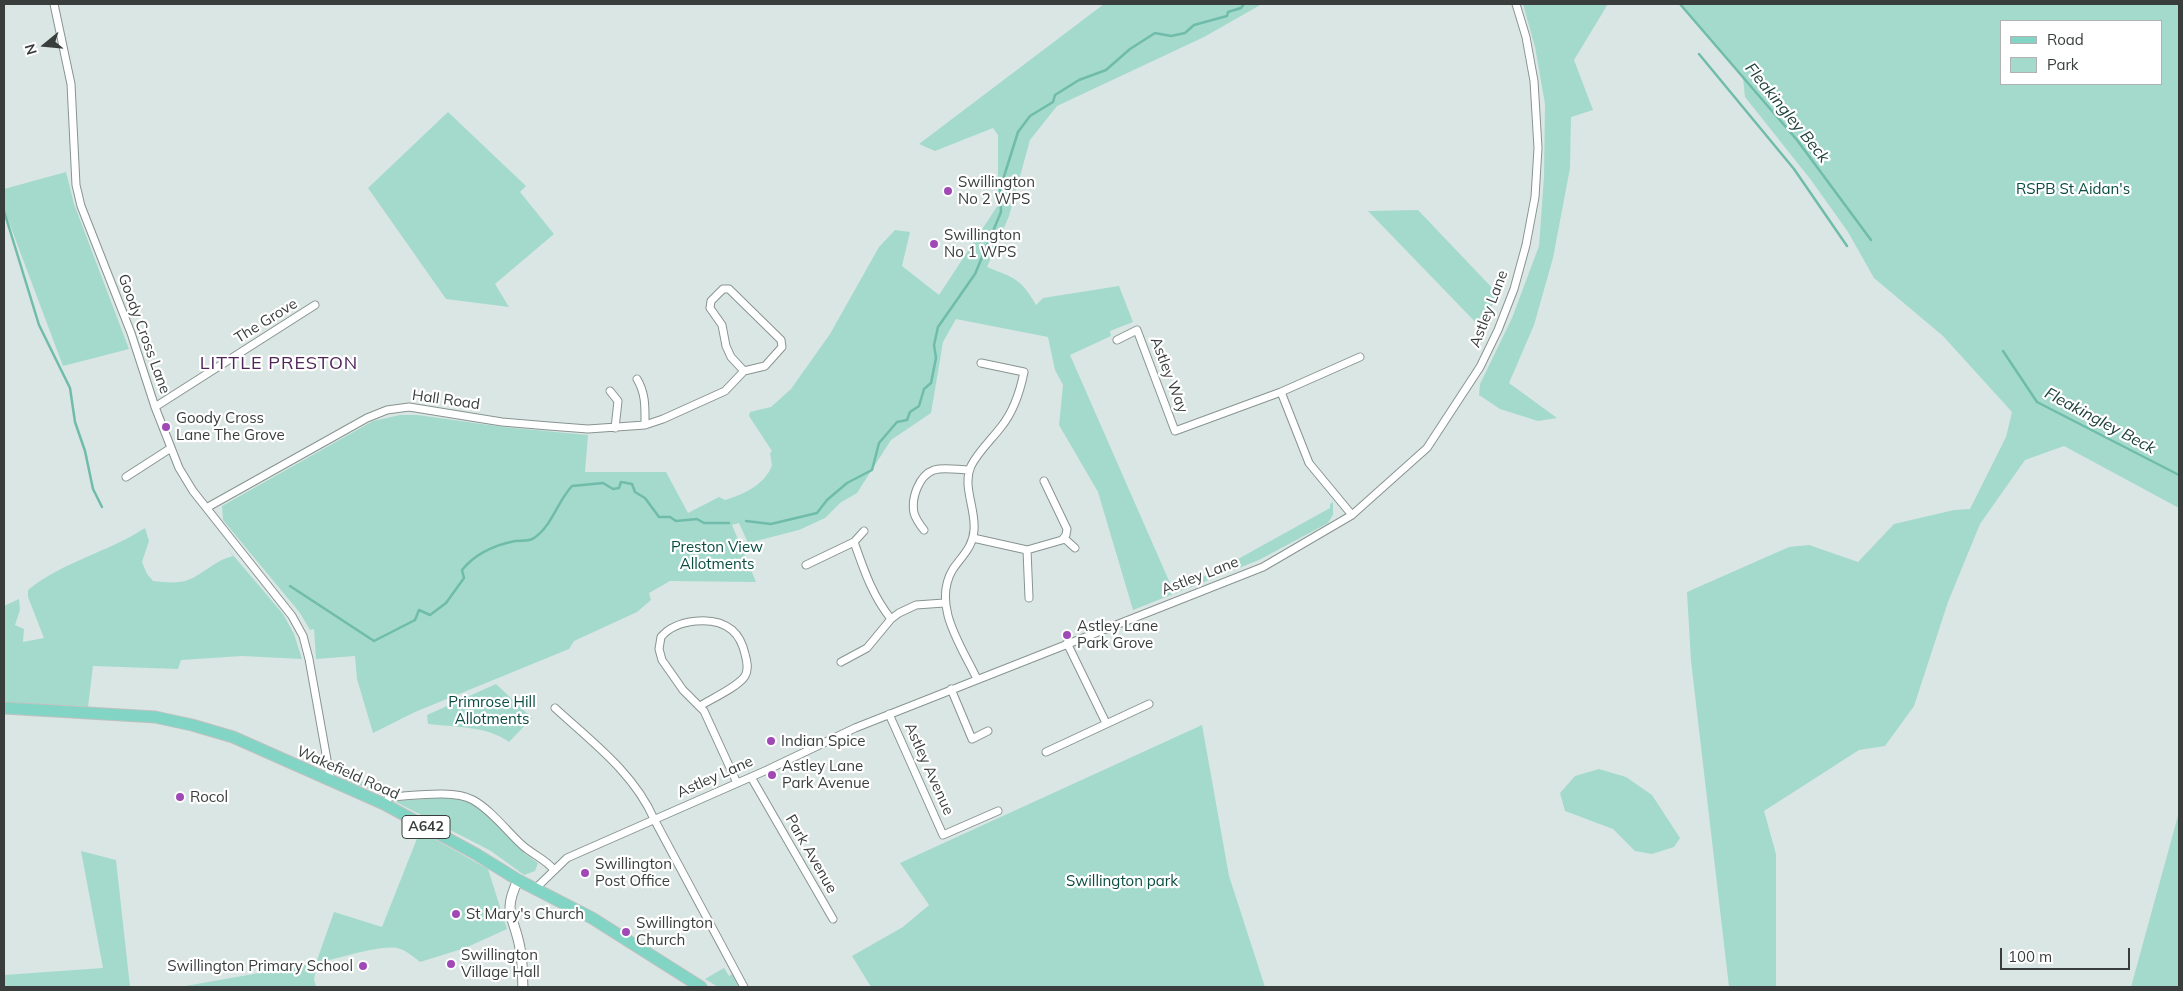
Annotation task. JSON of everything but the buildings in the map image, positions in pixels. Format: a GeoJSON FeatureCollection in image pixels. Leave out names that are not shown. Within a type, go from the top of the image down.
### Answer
{"type":"FeatureCollection","features":[{"type":"Feature","properties":{"kind":"main road","name":"Wakefield Road"},"geometry":{"type":"LineString","coordinates":[[4,708],[155,717],[233,737],[384,804],[476,854],[518,880],[592,918],[701,987]]}},
{"type":"Feature","properties":{"kind":"street","name":"Goody Cross Lane"},"geometry":{"type":"LineString","coordinates":[[54,4],[71,84],[76,185],[82,206],[131,333],[155,407],[186,481],[292,616],[302,636],[309,659],[331,782]]}},
{"type":"Feature","properties":{"kind":"street","name":"Astley Lane"},"geometry":{"type":"LineString","coordinates":[[535,889],[567,858],[751,777],[855,728],[1263,567],[1352,515],[1427,448],[1480,367],[1498,330],[1514,289],[1526,245],[1535,197],[1538,148],[1534,81],[1526,37],[1516,4]]}},
{"type":"Feature","properties":{"kind":"street"},"geometry":{"type":"LineString","coordinates":[[723,289],[728,290],[782,342],[781,349],[765,366],[744,371],[731,357],[726,346],[722,325],[710,308],[711,301],[723,289]]}},
{"type":"Feature","properties":{"kind":"street","name":"The Grove"},"geometry":{"type":"LineString","coordinates":[[155,407],[316,305]]}},
{"type":"Feature","properties":{"kind":"street","name":"Astley Way"},"geometry":{"type":"LineString","coordinates":[[1117,340],[1137,330],[1176,431],[1281,392],[1360,357]]}},
{"type":"Feature","properties":{"kind":"street"},"geometry":{"type":"LineString","coordinates":[[977,679],[944,603],[946,585],[952,571],[974,538],[975,522],[968,484],[969,470],[976,458],[1003,425],[1014,407],[1027,372],[980,363]]}},
{"type":"Feature","properties":{"kind":"street","name":"Hall Road"},"geometry":{"type":"LineString","coordinates":[[208,507],[367,418],[394,408],[416,408],[502,422],[550,426],[615,428],[645,425],[663,419],[725,391],[744,371]]}},
{"type":"Feature","properties":{"kind":"street"},"geometry":{"type":"LineString","coordinates":[[637,379],[644,391],[646,401],[645,425]]}},
{"type":"Feature","properties":{"kind":"street"},"geometry":{"type":"LineString","coordinates":[[610,391],[618,401],[615,428]]}},
{"type":"Feature","properties":{"kind":"street"},"geometry":{"type":"LineString","coordinates":[[1281,392],[1309,464],[1352,515]]}},
{"type":"Feature","properties":{"kind":"street"},"geometry":{"type":"LineString","coordinates":[[126,477],[172,448]]}},
{"type":"Feature","properties":{"kind":"street"},"geometry":{"type":"LineString","coordinates":[[924,530],[916,518],[914,507],[918,484],[922,477],[935,470],[969,470]]}},
{"type":"Feature","properties":{"kind":"street"},"geometry":{"type":"LineString","coordinates":[[974,538],[1027,550],[1060,542],[1067,532],[1066,526],[1044,481]]}},
{"type":"Feature","properties":{"kind":"street"},"geometry":{"type":"LineString","coordinates":[[806,565],[854,542],[864,531]]}},
{"type":"Feature","properties":{"kind":"street"},"geometry":{"type":"LineString","coordinates":[[1064,538],[1075,548]]}},
{"type":"Feature","properties":{"kind":"street"},"geometry":{"type":"LineString","coordinates":[[854,542],[868,585],[879,604],[891,619]]}},
{"type":"Feature","properties":{"kind":"street"},"geometry":{"type":"LineString","coordinates":[[1027,550],[1029,598]]}},
{"type":"Feature","properties":{"kind":"street"},"geometry":{"type":"LineString","coordinates":[[841,662],[867,648],[891,619],[916,605],[944,603]]}},
{"type":"Feature","properties":{"kind":"street"},"geometry":{"type":"LineString","coordinates":[[700,706],[741,681],[747,670],[745,653],[738,636],[727,626],[713,622],[693,622],[675,626],[665,632],[660,642],[662,660],[683,690],[700,706],[737,783]]}},
{"type":"Feature","properties":{"kind":"street"},"geometry":{"type":"LineString","coordinates":[[1067,643],[1106,723]]}},
{"type":"Feature","properties":{"kind":"street"},"geometry":{"type":"LineString","coordinates":[[952,689],[972,739],[988,731]]}},
{"type":"Feature","properties":{"kind":"street"},"geometry":{"type":"LineString","coordinates":[[1046,752],[1149,704]]}},
{"type":"Feature","properties":{"kind":"street"},"geometry":{"type":"LineString","coordinates":[[555,708],[619,767],[636,786],[646,801],[744,987]]}},
{"type":"Feature","properties":{"kind":"street","name":"Astley Avenue"},"geometry":{"type":"LineString","coordinates":[[889,714],[944,836],[998,811]]}},
{"type":"Feature","properties":{"kind":"street","name":"Park Avenue"},"geometry":{"type":"LineString","coordinates":[[751,777],[833,919]]}},
{"type":"Feature","properties":{"kind":"street"},"geometry":{"type":"LineString","coordinates":[[384,804],[390,797],[439,795],[468,797],[479,804],[523,846],[547,862],[554,870]]}},
{"type":"Feature","properties":{"kind":"street"},"geometry":{"type":"LineString","coordinates":[[518,880],[510,896],[510,912],[520,946],[523,987]]}},
{"type":"Feature","properties":{"kind":"green space","name":"Preston View Allotments"},"geometry":{"type":"Polygon","coordinates":[[[1104,4],[1262,4],[1204,37],[1057,106],[1030,140],[1009,216],[987,267],[1016,280],[1026,289],[1036,305],[1043,298],[1119,286],[1133,322],[1110,331],[1111,336],[1070,355],[1173,590],[1220,569],[1330,508],[1330,504],[1333,502],[1333,515],[1328,523],[1259,560],[1133,610],[1098,492],[1059,425],[1063,385],[1055,370],[1048,337],[956,319],[943,342],[931,413],[891,440],[857,493],[840,503],[825,518],[799,530],[748,543],[739,523],[732,525],[756,582],[670,581],[649,593],[651,600],[637,612],[574,641],[569,649],[415,712],[373,733],[357,679],[355,656],[316,659],[314,629],[310,630],[300,613],[223,520],[222,506],[373,421],[400,415],[418,415],[503,427],[588,435],[585,472],[666,472],[688,513],[719,497],[725,500],[746,492],[765,478],[772,465],[770,453],[772,451],[749,416],[750,412],[771,407],[791,389],[830,334],[879,247],[895,230],[910,232],[902,266],[939,295],[998,205],[998,135],[993,128],[935,151],[919,144],[1104,4]]]}},
{"type":"Feature","properties":{"kind":"green space"},"geometry":{"type":"Polygon","coordinates":[[[1523,4],[1608,4],[1574,60],[1593,110],[1571,117],[1570,168],[1553,258],[1534,325],[1509,383],[1557,418],[1538,421],[1500,409],[1479,395],[1480,384],[1512,318],[1539,246],[1544,177],[1545,104],[1535,47],[1523,4]]]}},
{"type":"Feature","properties":{"kind":"green space","name":"RSPB St Aidan's"},"geometry":{"type":"Polygon","coordinates":[[[1681,4],[2179,4],[2179,508],[2064,446],[2025,460],[1980,524],[1948,602],[1914,706],[1885,746],[1859,750],[1764,811],[1776,854],[1776,987],[1729,987],[1691,661],[1687,592],[1789,547],[1809,545],[1858,562],[1894,524],[1954,510],[1970,509],[2006,437],[2012,412],[1943,336],[1874,278],[1848,232],[1811,180],[1745,97],[1743,78],[1681,4]]]}},
{"type":"Feature","properties":{"kind":"green space"},"geometry":{"type":"Polygon","coordinates":[[[448,112],[526,186],[520,192],[554,234],[495,284],[509,307],[446,299],[368,188],[448,112]]]}},
{"type":"Feature","properties":{"kind":"green space"},"geometry":{"type":"Polygon","coordinates":[[[66,172],[74,204],[129,349],[63,366],[4,209],[4,189],[66,172]]]}},
{"type":"Feature","properties":{"kind":"green space"},"geometry":{"type":"Polygon","coordinates":[[[1418,210],[1497,293],[1483,330],[1368,211],[1418,210]]]}},
{"type":"Feature","properties":{"kind":"green space"},"geometry":{"type":"Polygon","coordinates":[[[145,528],[149,541],[142,562],[147,574],[153,581],[175,582],[188,580],[233,556],[227,548],[283,614],[294,634],[302,659],[242,656],[181,660],[178,669],[93,666],[88,707],[4,702],[4,606],[19,599],[20,610],[15,625],[24,629],[23,642],[44,638],[28,597],[28,590],[41,580],[70,564],[116,544],[145,528]]]}},
{"type":"Feature","properties":{"kind":"green space","name":"Primrose Hill Allotments"},"geometry":{"type":"Polygon","coordinates":[[[496,684],[532,718],[509,742],[481,730],[428,724],[427,715],[496,684]]]}},
{"type":"Feature","properties":{"kind":"green space","name":"Swillington park"},"geometry":{"type":"Polygon","coordinates":[[[1202,725],[1229,876],[1265,987],[871,987],[852,956],[903,927],[929,905],[900,863],[1202,725]]]}},
{"type":"Feature","properties":{"kind":"green space"},"geometry":{"type":"Polygon","coordinates":[[[1599,769],[1626,777],[1652,795],[1680,838],[1674,847],[1652,854],[1635,851],[1613,829],[1565,811],[1560,793],[1575,776],[1599,769]]]}},
{"type":"Feature","properties":{"kind":"green space"},"geometry":{"type":"Polygon","coordinates":[[[347,774],[349,777],[376,786],[377,792],[345,780],[344,777],[347,774]]]}},
{"type":"Feature","properties":{"kind":"green space"},"geometry":{"type":"Polygon","coordinates":[[[442,798],[461,799],[473,803],[525,851],[524,853],[538,863],[535,871],[524,875],[491,851],[394,801],[442,798]]]}},
{"type":"Feature","properties":{"kind":"green space"},"geometry":{"type":"Polygon","coordinates":[[[2179,812],[2179,987],[2131,987],[2179,812]]]}},
{"type":"Feature","properties":{"kind":"green space"},"geometry":{"type":"Polygon","coordinates":[[[420,831],[488,869],[507,929],[465,948],[420,962],[404,950],[389,948],[369,950],[317,963],[314,979],[316,987],[180,987],[316,963],[334,912],[382,927],[420,831]]]}},
{"type":"Feature","properties":{"kind":"green space"},"geometry":{"type":"Polygon","coordinates":[[[81,851],[116,860],[130,987],[4,987],[4,975],[103,968],[81,851]]]}},
{"type":"Feature","properties":{"kind":"green space"},"geometry":{"type":"Polygon","coordinates":[[[724,968],[729,976],[732,974],[739,987],[718,987],[705,979],[724,968]]]}},
{"type":"Feature","properties":{"kind":"waterway"},"geometry":{"type":"LineString","coordinates":[[746,521],[771,524],[817,513],[827,500],[847,483],[872,470],[879,443],[897,422],[907,420],[910,412],[919,406],[924,389],[931,383],[936,358],[934,345],[938,327],[975,274],[1001,212],[1000,189],[1018,132],[1030,116],[1053,102],[1055,95],[1079,80],[1106,70],[1130,49],[1155,33],[1171,36],[1185,33],[1194,25],[1227,16],[1228,12],[1241,8],[1244,4]]}},
{"type":"Feature","properties":{"kind":"waterway","name":"Fleakingley Beck"},"geometry":{"type":"LineString","coordinates":[[1680,4],[1797,140],[1871,240]]}},
{"type":"Feature","properties":{"kind":"waterway"},"geometry":{"type":"LineString","coordinates":[[1699,54],[1794,169],[1847,246]]}},
{"type":"Feature","properties":{"kind":"waterway"},"geometry":{"type":"LineString","coordinates":[[4,211],[39,325],[70,388],[75,422],[85,451],[93,489],[102,507]]}},
{"type":"Feature","properties":{"kind":"waterway","name":"Fleakingley Beck"},"geometry":{"type":"LineString","coordinates":[[2003,351],[2037,402],[2179,475]]}},
{"type":"Feature","properties":{"kind":"waterway"},"geometry":{"type":"LineString","coordinates":[[290,586],[374,641],[415,620],[419,610],[430,615],[446,603],[464,578],[462,570],[479,555],[500,545],[534,538],[545,527],[572,486],[603,483],[613,489],[619,488],[621,482],[632,484],[635,492],[645,498],[659,517],[670,517],[676,521],[697,519],[704,523],[729,523]]}},
{"type":"Feature","properties":{"kind":"place","name":"Swillington No 2 WPS"},"geometry":{"type":"Point","coordinates":[948,191]}},
{"type":"Feature","properties":{"kind":"place","name":"Swillington No 1 WPS"},"geometry":{"type":"Point","coordinates":[934,244]}},
{"type":"Feature","properties":{"kind":"place","name":"Goody Cross Lane The Grove"},"geometry":{"type":"Point","coordinates":[166,427]}},
{"type":"Feature","properties":{"kind":"place","name":"Astley Lane Park Grove"},"geometry":{"type":"Point","coordinates":[1067,635]}},
{"type":"Feature","properties":{"kind":"place","name":"Indian Spice"},"geometry":{"type":"Point","coordinates":[771,741]}},
{"type":"Feature","properties":{"kind":"place","name":"Astley Lane Park Avenue"},"geometry":{"type":"Point","coordinates":[772,775]}},
{"type":"Feature","properties":{"kind":"place","name":"Rocol"},"geometry":{"type":"Point","coordinates":[180,797]}},
{"type":"Feature","properties":{"kind":"place","name":"Swillington Post Office"},"geometry":{"type":"Point","coordinates":[585,873]}},
{"type":"Feature","properties":{"kind":"place","name":"St Mary's Church"},"geometry":{"type":"Point","coordinates":[456,914]}},
{"type":"Feature","properties":{"kind":"place","name":"Swillington Church"},"geometry":{"type":"Point","coordinates":[626,932]}},
{"type":"Feature","properties":{"kind":"place","name":"Swillington Village Hall"},"geometry":{"type":"Point","coordinates":[451,964]}},
{"type":"Feature","properties":{"kind":"place","name":"Swillington Primary School"},"geometry":{"type":"Point","coordinates":[363,966]}},
{"type":"Feature","properties":{"kind":"district","name":"LITTLE PRESTON"},"geometry":{"type":"Point","coordinates":[279,364]}}]}
